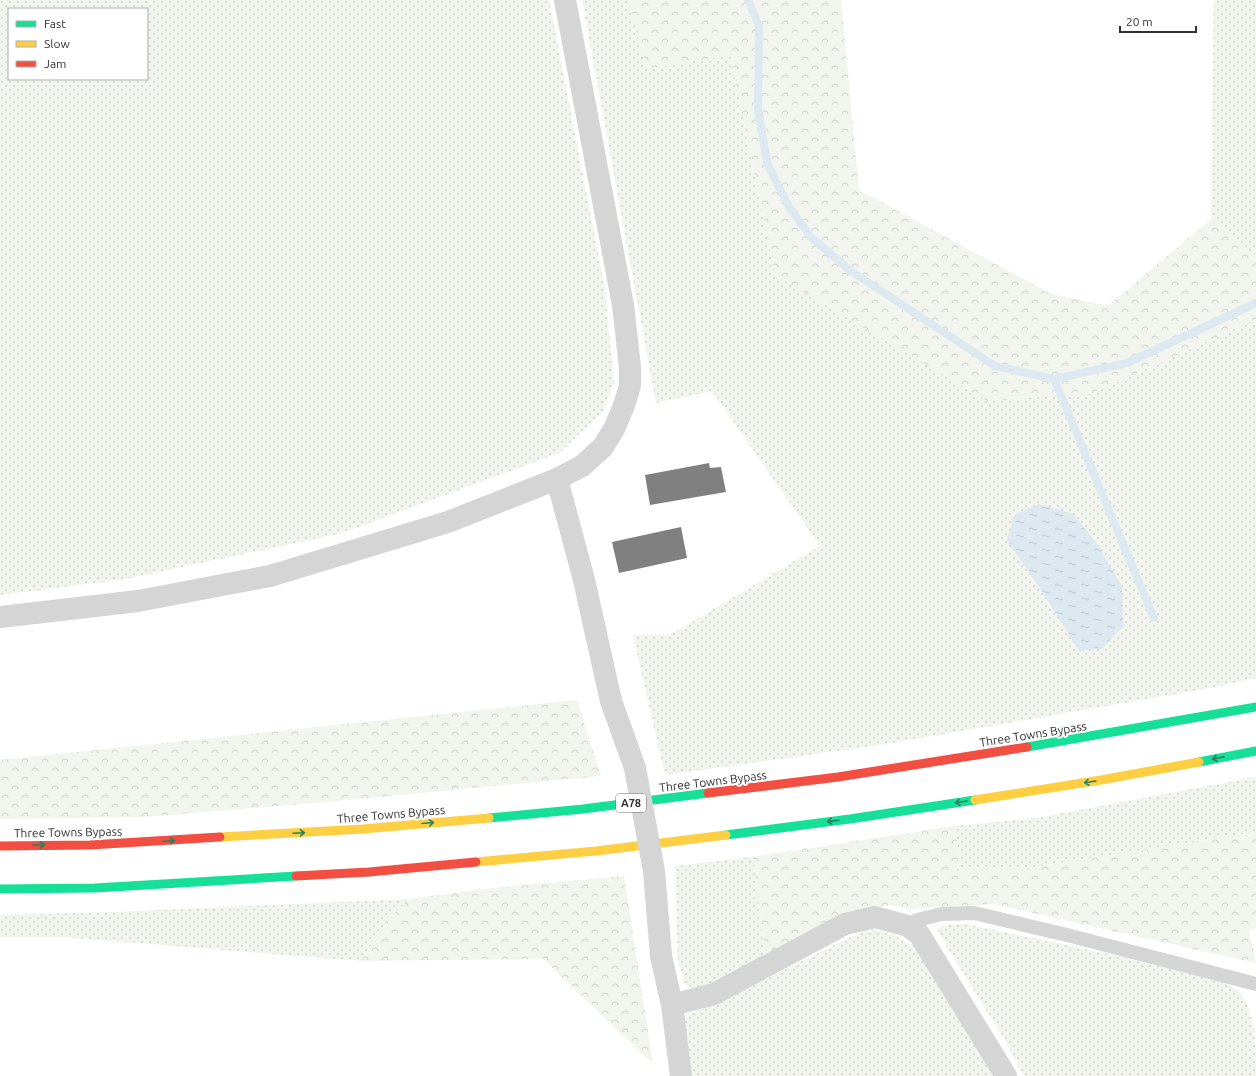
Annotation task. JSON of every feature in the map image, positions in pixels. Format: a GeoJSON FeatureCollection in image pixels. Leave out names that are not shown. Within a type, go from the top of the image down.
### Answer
{"type":"FeatureCollection","features":[{"type":"Feature","properties":{"kind":"highway","name":"Three Towns Bypass"},"geometry":{"type":"LineString","coordinates":[[0,846],[90,845],[355,830],[583,809],[838,777],[1090,737],[1256,707]]}},
{"type":"Feature","properties":{"kind":"highway"},"geometry":{"type":"LineString","coordinates":[[0,889],[95,888],[369,872],[596,851],[850,819],[1101,780],[1256,751]]}},
{"type":"Feature","properties":{"kind":"street"},"geometry":{"type":"LineString","coordinates":[[0,617],[138,601],[270,576],[448,522],[557,479],[582,466],[603,447],[614,429],[623,408],[630,386],[630,367],[623,305],[565,0]]}},
{"type":"Feature","properties":{"kind":"street"},"geometry":{"type":"LineString","coordinates":[[557,479],[584,580],[611,701],[635,768],[654,871],[661,956],[672,1005],[681,1076]]}},
{"type":"Feature","properties":{"kind":"street"},"geometry":{"type":"LineString","coordinates":[[672,1005],[714,994],[845,924],[876,917],[908,926],[918,934],[1006,1076]]}},
{"type":"Feature","properties":{"kind":"lane"},"geometry":{"type":"LineString","coordinates":[[908,926],[917,920],[942,914],[974,913],[1256,984]]}},
{"type":"Feature","properties":{"kind":"green space"},"geometry":{"type":"Polygon","coordinates":[[[0,0],[549,0],[605,289],[614,382],[603,412],[559,453],[342,533],[126,579],[0,595],[0,0]]]}},
{"type":"Feature","properties":{"kind":"green space"},"geometry":{"type":"Polygon","coordinates":[[[582,0],[629,0],[646,69],[730,55],[775,275],[1091,394],[1256,319],[1256,678],[1211,688],[886,744],[665,775],[633,635],[670,635],[820,546],[712,391],[656,403],[582,0]]]}},
{"type":"Feature","properties":{"kind":"green space"},"geometry":{"type":"Polygon","coordinates":[[[629,0],[841,0],[859,190],[1049,293],[1108,306],[1211,219],[1256,256],[1256,319],[1091,394],[987,401],[775,275],[730,55],[646,69],[629,0]]]}},
{"type":"Feature","properties":{"kind":"green space"},"geometry":{"type":"Polygon","coordinates":[[[1214,0],[1256,0],[1256,256],[1211,219],[1214,0]]]}},
{"type":"Feature","properties":{"kind":"green space"},"geometry":{"type":"Polygon","coordinates":[[[577,700],[601,776],[337,801],[144,817],[0,819],[0,760],[577,700]]]}},
{"type":"Feature","properties":{"kind":"green space"},"geometry":{"type":"Polygon","coordinates":[[[1256,777],[1256,832],[1023,869],[956,870],[960,858],[954,826],[1037,818],[1256,777]]]}},
{"type":"Feature","properties":{"kind":"green space"},"geometry":{"type":"Polygon","coordinates":[[[954,826],[960,858],[957,870],[1023,869],[1256,832],[1256,928],[1249,930],[1256,963],[993,904],[911,909],[889,905],[858,913],[765,957],[753,857],[954,826]]]}},
{"type":"Feature","properties":{"kind":"green space"},"geometry":{"type":"Polygon","coordinates":[[[753,857],[765,957],[699,991],[685,985],[678,960],[675,866],[753,857]]]}},
{"type":"Feature","properties":{"kind":"green space"},"geometry":{"type":"Polygon","coordinates":[[[624,876],[653,1064],[543,959],[361,961],[389,918],[410,899],[482,889],[624,876]]]}},
{"type":"Feature","properties":{"kind":"green space"},"geometry":{"type":"Polygon","coordinates":[[[410,899],[389,918],[361,961],[62,937],[0,937],[0,915],[113,912],[410,899]]]}},
{"type":"Feature","properties":{"kind":"green space"},"geometry":{"type":"Polygon","coordinates":[[[966,924],[1113,955],[1227,983],[1242,995],[1247,1003],[1253,1023],[1256,1076],[1024,1076],[1003,1037],[937,931],[944,925],[966,924]]]}},
{"type":"Feature","properties":{"kind":"green space"},"geometry":{"type":"Polygon","coordinates":[[[878,930],[894,935],[914,946],[993,1076],[692,1076],[684,1016],[719,1002],[863,931],[878,930]]]}},
{"type":"Feature","properties":{"kind":"water"},"geometry":{"type":"Polygon","coordinates":[[[1039,504],[1073,514],[1098,545],[1122,587],[1123,627],[1103,648],[1079,651],[1045,596],[1007,540],[1015,514],[1039,504]]]}},
{"type":"Feature","properties":{"kind":"building"},"geometry":{"type":"Polygon","coordinates":[[[709,463],[710,468],[721,467],[726,492],[650,505],[645,475],[709,463]]]}},
{"type":"Feature","properties":{"kind":"building"},"geometry":{"type":"Polygon","coordinates":[[[681,527],[687,558],[619,573],[612,542],[681,527]]]}},
{"type":"Feature","properties":{"kind":"waterway"},"geometry":{"type":"LineString","coordinates":[[748,0],[759,26],[758,109],[767,163],[789,207],[811,237],[851,271],[995,366],[1054,379],[1127,363],[1256,303]]}},
{"type":"Feature","properties":{"kind":"waterway"},"geometry":{"type":"LineString","coordinates":[[1054,379],[1154,618]]}},
{"type":"Feature","properties":{"kind":"traffic: fast"},"geometry":{"type":"LineString","coordinates":[[1027,747],[1256,707]]}},
{"type":"Feature","properties":{"kind":"traffic: fast"},"geometry":{"type":"LineString","coordinates":[[1199,762],[1256,751]]}},
{"type":"Feature","properties":{"kind":"traffic: fast"},"geometry":{"type":"LineString","coordinates":[[489,818],[583,809],[708,793]]}},
{"type":"Feature","properties":{"kind":"traffic: fast"},"geometry":{"type":"LineString","coordinates":[[726,835],[850,819],[975,800]]}},
{"type":"Feature","properties":{"kind":"traffic: fast"},"geometry":{"type":"LineString","coordinates":[[0,889],[95,888],[296,876]]}},
{"type":"Feature","properties":{"kind":"traffic: slow"},"geometry":{"type":"LineString","coordinates":[[975,800],[1101,780],[1199,762]]}},
{"type":"Feature","properties":{"kind":"traffic: slow"},"geometry":{"type":"LineString","coordinates":[[220,837],[363,829],[489,818]]}},
{"type":"Feature","properties":{"kind":"traffic: slow"},"geometry":{"type":"LineString","coordinates":[[476,862],[596,851],[726,835]]}},
{"type":"Feature","properties":{"kind":"traffic: jam"},"geometry":{"type":"LineString","coordinates":[[708,793],[838,777],[1027,747]]}},
{"type":"Feature","properties":{"kind":"traffic: jam"},"geometry":{"type":"LineString","coordinates":[[0,846],[90,845],[220,837]]}},
{"type":"Feature","properties":{"kind":"traffic: jam"},"geometry":{"type":"LineString","coordinates":[[296,876],[369,872],[476,862]]}}]}
